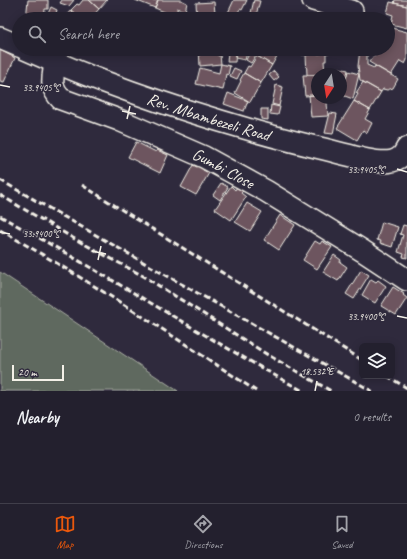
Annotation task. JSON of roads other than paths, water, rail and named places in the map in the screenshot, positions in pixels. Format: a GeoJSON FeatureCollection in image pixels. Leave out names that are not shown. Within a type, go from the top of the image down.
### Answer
{"type":"FeatureCollection","features":[{"type":"Feature","properties":{"kind":"street"},"geometry":{"type":"LineString","coordinates":[[313,0],[352,11]]}},
{"type":"Feature","properties":{"kind":"street"},"geometry":{"type":"LineString","coordinates":[[0,38],[12,43]]}},
{"type":"Feature","properties":{"kind":"street","name":"Rev. Mbambezeli Road"},"geometry":{"type":"LineString","coordinates":[[40,56],[113,86],[171,106],[252,130],[363,159],[381,162],[391,161],[403,153]]}},
{"type":"Feature","properties":{"kind":"street","name":"Gumbi Close"},"geometry":{"type":"LineString","coordinates":[[55,63],[53,88],[61,99],[119,120],[204,157],[266,191],[407,280]]}},
{"type":"Feature","properties":{"kind":"railway"},"geometry":{"type":"LineString","coordinates":[[0,180],[372,391]]}},
{"type":"Feature","properties":{"kind":"railway"},"geometry":{"type":"LineString","coordinates":[[82,185],[359,358]]}},
{"type":"Feature","properties":{"kind":"railway"},"geometry":{"type":"LineString","coordinates":[[0,195],[73,238],[145,277],[268,355],[331,391]]}},
{"type":"Feature","properties":{"kind":"railway"},"geometry":{"type":"LineString","coordinates":[[0,216],[303,391]]}},
{"type":"Feature","properties":{"kind":"railway"},"geometry":{"type":"LineString","coordinates":[[0,230],[130,308],[256,391]]}},
{"type":"Feature","properties":{"kind":"railway"},"geometry":{"type":"LineString","coordinates":[[392,379],[407,388]]}}]}
